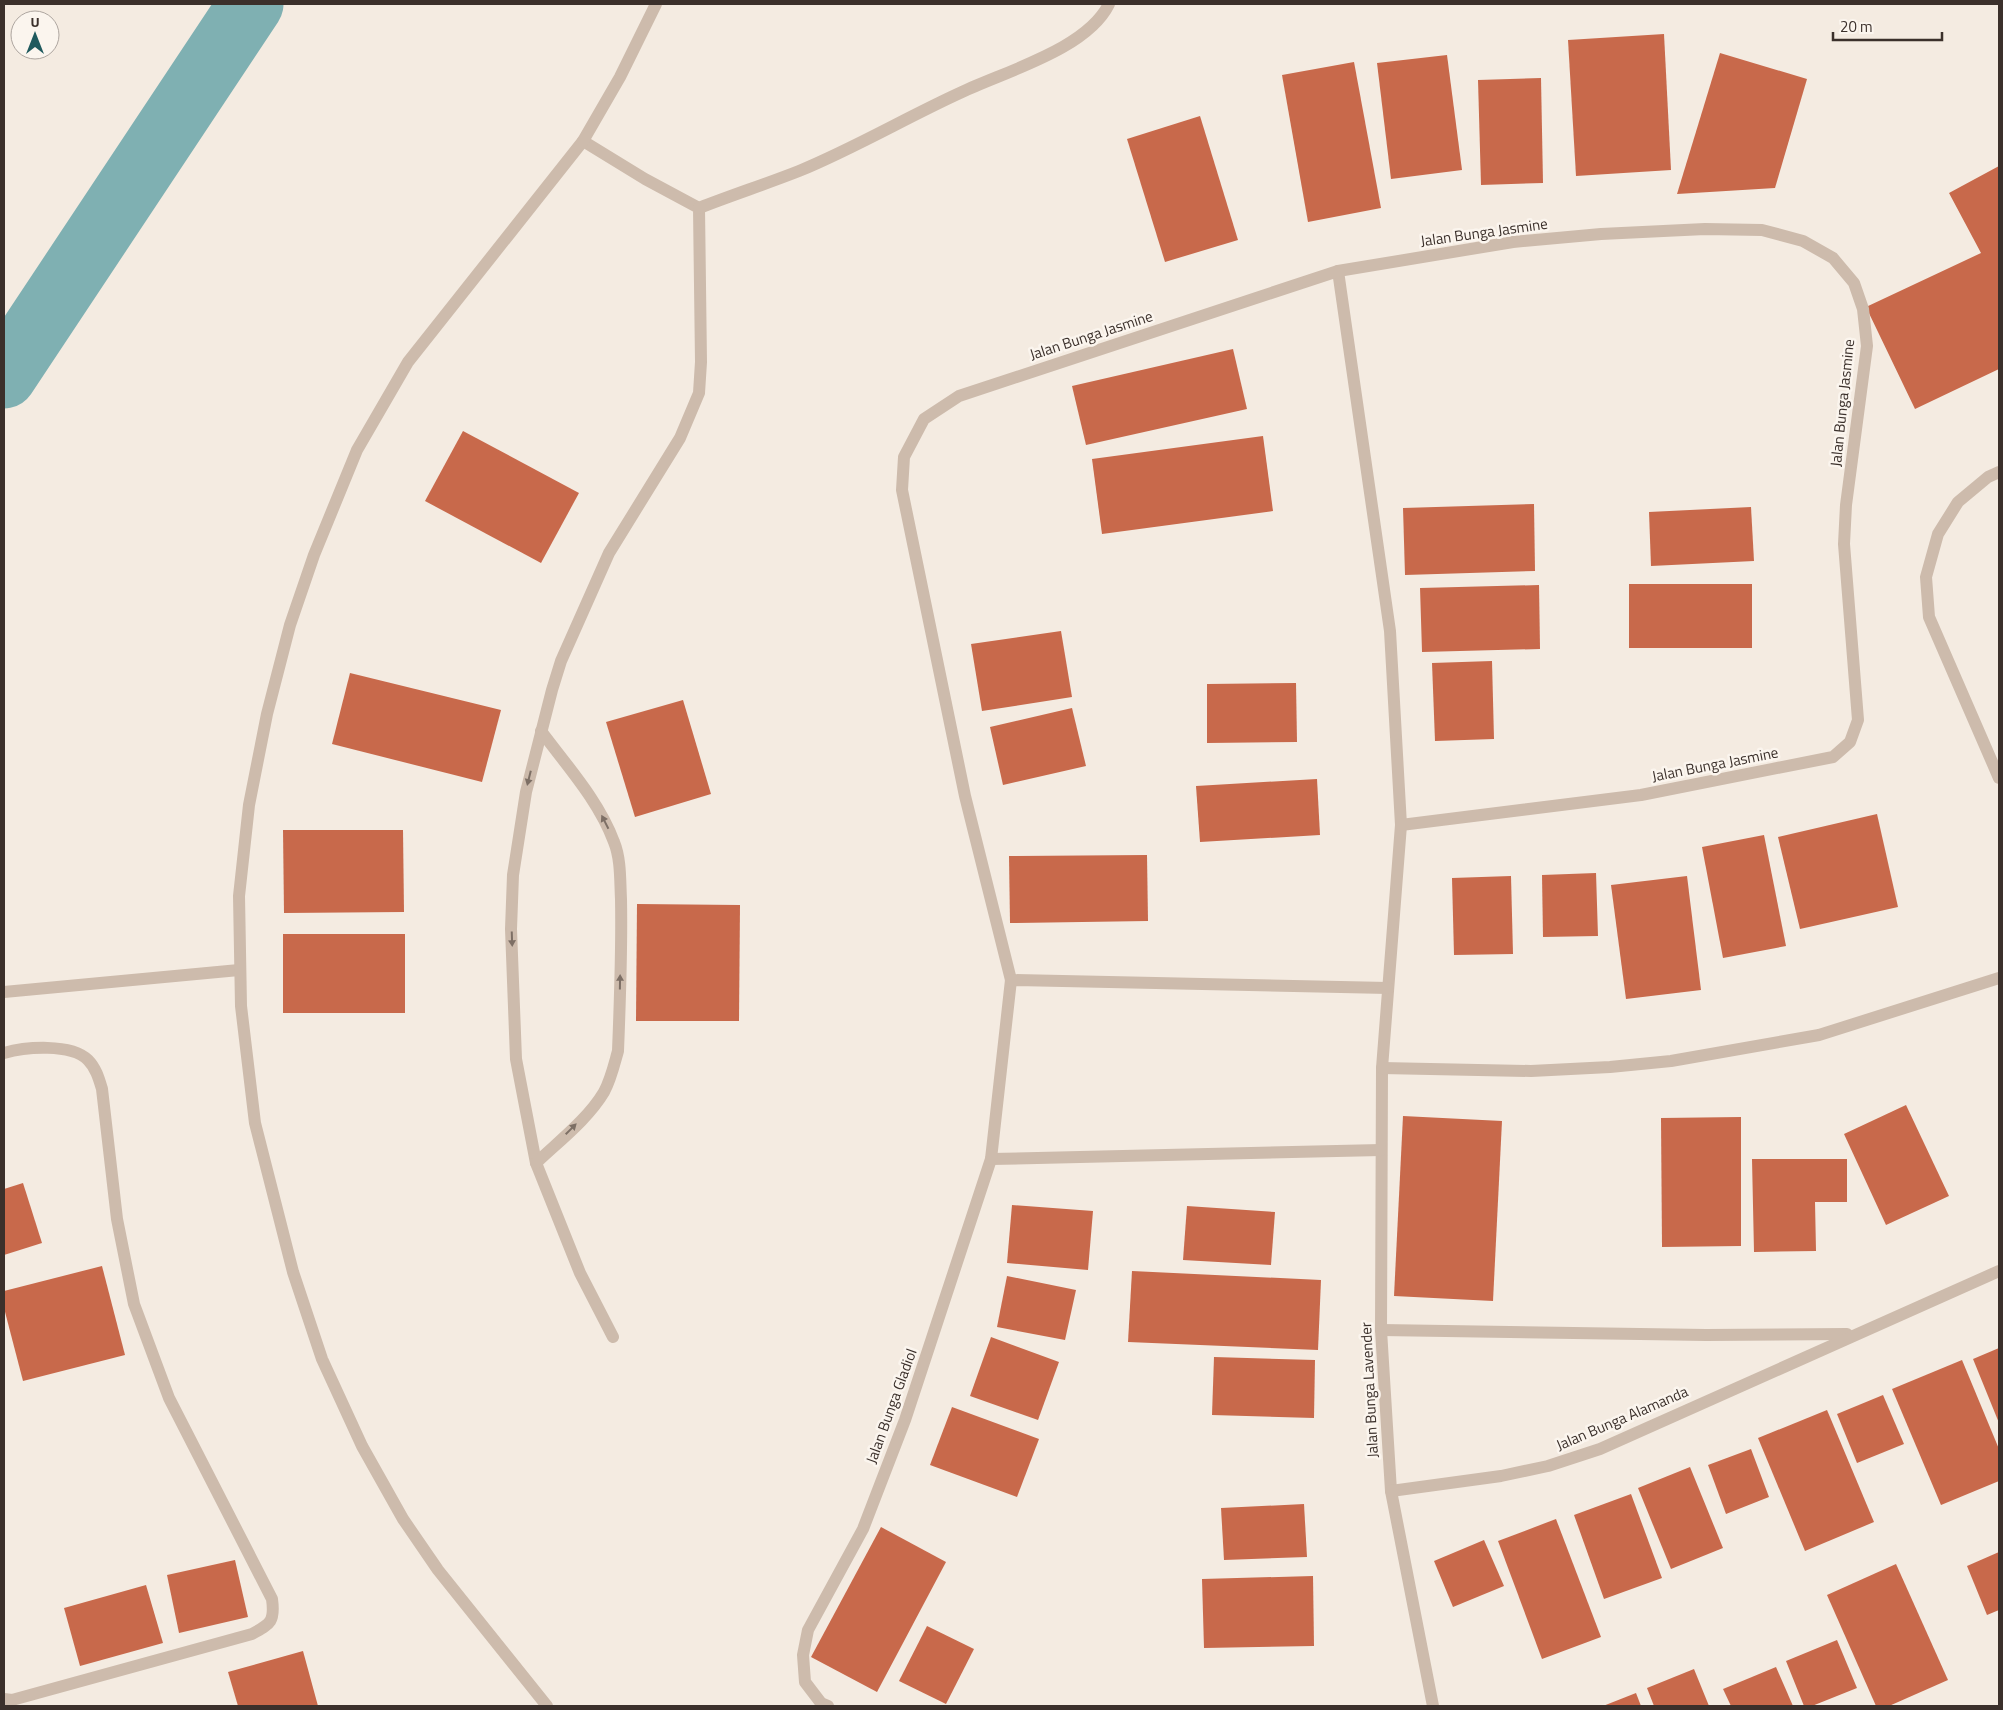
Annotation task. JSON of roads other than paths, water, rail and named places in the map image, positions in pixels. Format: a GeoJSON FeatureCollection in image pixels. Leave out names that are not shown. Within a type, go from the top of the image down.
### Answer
{"type":"FeatureCollection","features":[{"type":"Feature","properties":{"kind":"street"},"geometry":{"type":"LineString","coordinates":[[547,1706],[462,1602],[403,1518],[362,1446],[322,1359],[293,1272],[256,1123],[241,1006],[239,896],[250,804],[267,714],[290,625],[332,510],[358,450],[408,362],[583,141],[620,77],[656,4]]}},
{"type":"Feature","properties":{"kind":"street"},"geometry":{"type":"LineString","coordinates":[[583,141],[645,179],[699,208],[799,171],[962,92],[1046,55],[1090,28],[1103,16],[1109,4]]}},
{"type":"Feature","properties":{"kind":"street"},"geometry":{"type":"LineString","coordinates":[[613,1337],[580,1273],[536,1163],[516,1059],[511,930],[513,875],[526,792],[541,731],[562,661],[609,554],[680,438],[699,393],[701,362],[699,208]]}},
{"type":"Feature","properties":{"kind":"street","name":"Jalan Bunga Jasmine"},"geometry":{"type":"LineString","coordinates":[[924,419],[968,393],[1338,271],[1513,242],[1705,229],[1762,230],[1803,241],[1833,258],[1854,283],[1863,309],[1867,346],[1846,505],[1844,544],[1858,720],[1850,742],[1833,757],[1641,795],[1401,825]]}},
{"type":"Feature","properties":{"kind":"street","name":"Jalan Bunga Lavender"},"geometry":{"type":"LineString","coordinates":[[1338,271],[1390,631],[1401,825],[1382,1068],[1381,1330],[1391,1491],[1432,1706]]}},
{"type":"Feature","properties":{"kind":"street","name":"Jalan Bunga Gladiol"},"geometry":{"type":"LineString","coordinates":[[828,1706],[821,1703],[805,1682],[803,1655],[808,1630],[863,1529],[901,1429],[991,1159],[1010,980],[965,796],[902,490],[904,458],[924,419]]}},
{"type":"Feature","properties":{"kind":"street"},"geometry":{"type":"LineString","coordinates":[[1999,472],[1988,477],[1958,502],[1938,534],[1926,577],[1929,617],[1999,778]]}},
{"type":"Feature","properties":{"kind":"street"},"geometry":{"type":"LineString","coordinates":[[536,1163],[589,1110],[603,1093],[613,1071],[618,1051],[621,923],[620,879],[615,844],[604,820],[583,786],[541,731]]}},
{"type":"Feature","properties":{"kind":"street"},"geometry":{"type":"LineString","coordinates":[[4,992],[239,970]]}},
{"type":"Feature","properties":{"kind":"street"},"geometry":{"type":"LineString","coordinates":[[1382,1068],[1531,1071],[1610,1067],[1671,1061],[1819,1035],[1999,978]]}},
{"type":"Feature","properties":{"kind":"street"},"geometry":{"type":"LineString","coordinates":[[1010,980],[1388,988]]}},
{"type":"Feature","properties":{"kind":"street"},"geometry":{"type":"LineString","coordinates":[[4,1053],[37,1048],[55,1048],[88,1059],[97,1072],[102,1089],[117,1219],[134,1304],[169,1398],[272,1599],[274,1614],[268,1626],[252,1634],[12,1700],[4,1699]]}},
{"type":"Feature","properties":{"kind":"street"},"geometry":{"type":"LineString","coordinates":[[991,1159],[1381,1150]]}},
{"type":"Feature","properties":{"kind":"street","name":"Jalan Bunga Alamanda"},"geometry":{"type":"LineString","coordinates":[[1391,1491],[1520,1472],[1548,1466],[1600,1448],[1852,1334],[1999,1271]]}},
{"type":"Feature","properties":{"kind":"street","name":"Jalan Bunga Alamanda"},"geometry":{"type":"LineString","coordinates":[[1381,1330],[1706,1335],[1852,1334]]}},
{"type":"Feature","properties":{"kind":"waterway"},"geometry":{"type":"LineString","coordinates":[[4,376],[251,4]]}}]}
